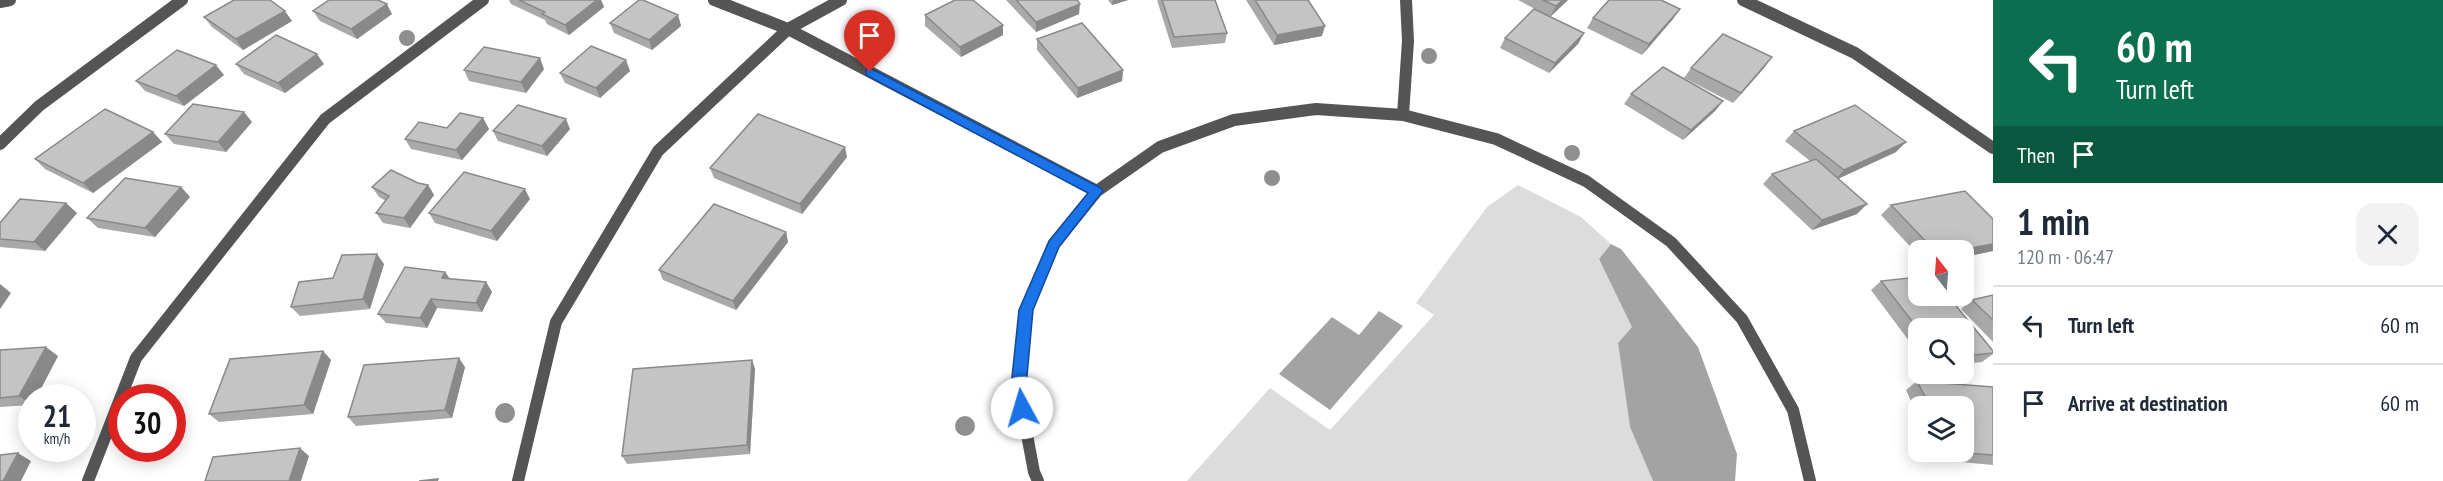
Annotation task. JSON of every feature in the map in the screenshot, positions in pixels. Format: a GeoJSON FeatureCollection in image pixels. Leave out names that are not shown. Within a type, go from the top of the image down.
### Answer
{"type":"FeatureCollection","features":[{"type":"Feature","properties":{"kind":"street"},"geometry":{"type":"LineString","coordinates":[[0,2],[10,0]]}},
{"type":"Feature","properties":{"kind":"street"},"geometry":{"type":"LineString","coordinates":[[0,144],[39,106],[182,0]]}},
{"type":"Feature","properties":{"kind":"street"},"geometry":{"type":"LineString","coordinates":[[88,481],[136,358],[325,119],[483,0]]}},
{"type":"Feature","properties":{"kind":"street"},"geometry":{"type":"LineString","coordinates":[[714,0],[788,29],[1097,191]]}},
{"type":"Feature","properties":{"kind":"street"},"geometry":{"type":"LineString","coordinates":[[518,481],[556,322],[658,151],[788,29],[841,0]]}},
{"type":"Feature","properties":{"kind":"street"},"geometry":{"type":"LineString","coordinates":[[1403,115],[1408,41],[1406,0]]}},
{"type":"Feature","properties":{"kind":"street"},"geometry":{"type":"LineString","coordinates":[[1743,0],[1855,53],[1993,148]]}},
{"type":"Feature","properties":{"kind":"street"},"geometry":{"type":"LineString","coordinates":[[1038,481],[1034,472],[1018,387],[1026,310],[1054,244],[1097,191],[1160,147],[1234,120],[1316,109],[1403,115],[1496,139],[1586,181],[1671,242],[1742,319],[1794,410],[1810,481]]}},
{"type":"Feature","properties":{"kind":"shaded area"},"geometry":{"type":"Polygon","coordinates":[[[1518,185],[1581,217],[1611,244],[1599,259],[1633,327],[1618,343],[1630,427],[1653,481],[1187,481],[1270,388],[1330,430],[1434,315],[1416,303],[1487,207],[1518,185]]]}},
{"type":"Feature","properties":{"kind":"shaded area"},"geometry":{"type":"Polygon","coordinates":[[[1611,244],[1621,249],[1698,347],[1737,454],[1735,481],[1653,481],[1630,427],[1618,343],[1632,327],[1599,259],[1611,244]]]}},
{"type":"Feature","properties":{"kind":"shaded area"},"geometry":{"type":"Polygon","coordinates":[[[1379,311],[1403,326],[1330,410],[1279,374],[1332,317],[1359,335],[1379,311]]]}},
{"type":"Feature","properties":{"kind":"building"},"geometry":{"type":"Polygon","coordinates":[[[234,0],[270,0],[285,11],[236,39],[204,17],[234,0]]]}},
{"type":"Feature","properties":{"kind":"building"},"geometry":{"type":"Polygon","coordinates":[[[329,0],[378,0],[387,4],[351,29],[313,11],[329,0]]]}},
{"type":"Feature","properties":{"kind":"building"},"geometry":{"type":"Polygon","coordinates":[[[519,0],[597,0],[565,25],[542,14],[545,12],[519,0]]]}},
{"type":"Feature","properties":{"kind":"building"},"geometry":{"type":"Polygon","coordinates":[[[639,0],[678,15],[649,40],[610,23],[639,0]]]}},
{"type":"Feature","properties":{"kind":"building"},"geometry":{"type":"Polygon","coordinates":[[[955,0],[973,0],[1003,25],[960,47],[925,15],[955,0]]]}},
{"type":"Feature","properties":{"kind":"building"},"geometry":{"type":"Polygon","coordinates":[[[1016,0],[1077,0],[1080,4],[1036,22],[1016,0]]]}},
{"type":"Feature","properties":{"kind":"building"},"geometry":{"type":"Polygon","coordinates":[[[1162,0],[1215,0],[1227,33],[1174,37],[1162,0]]]}},
{"type":"Feature","properties":{"kind":"building"},"geometry":{"type":"Polygon","coordinates":[[[1255,0],[1308,0],[1325,26],[1277,35],[1255,0]]]}},
{"type":"Feature","properties":{"kind":"building"},"geometry":{"type":"Polygon","coordinates":[[[1543,0],[1563,0],[1556,6],[1543,0]]]}},
{"type":"Feature","properties":{"kind":"building"},"geometry":{"type":"Polygon","coordinates":[[[1609,0],[1661,0],[1680,9],[1649,44],[1593,18],[1609,0]]]}},
{"type":"Feature","properties":{"kind":"building"},"geometry":{"type":"Polygon","coordinates":[[[1534,9],[1584,33],[1555,63],[1505,38],[1534,9]]]}},
{"type":"Feature","properties":{"kind":"building"},"geometry":{"type":"Polygon","coordinates":[[[1082,23],[1123,70],[1078,88],[1037,39],[1082,23]]]}},
{"type":"Feature","properties":{"kind":"building"},"geometry":{"type":"Polygon","coordinates":[[[1723,34],[1772,57],[1741,93],[1691,68],[1723,34]]]}},
{"type":"Feature","properties":{"kind":"building"},"geometry":{"type":"Polygon","coordinates":[[[276,35],[317,54],[278,83],[236,64],[276,35]]]}},
{"type":"Feature","properties":{"kind":"building"},"geometry":{"type":"Polygon","coordinates":[[[591,46],[626,60],[596,88],[560,73],[591,46]]]}},
{"type":"Feature","properties":{"kind":"building"},"geometry":{"type":"Polygon","coordinates":[[[484,47],[540,58],[521,82],[464,70],[484,47]]]}},
{"type":"Feature","properties":{"kind":"building"},"geometry":{"type":"Polygon","coordinates":[[[177,50],[216,65],[176,96],[136,81],[177,50]]]}},
{"type":"Feature","properties":{"kind":"building"},"geometry":{"type":"Polygon","coordinates":[[[1663,67],[1723,101],[1691,130],[1631,94],[1663,67]]]}},
{"type":"Feature","properties":{"kind":"building"},"geometry":{"type":"Polygon","coordinates":[[[193,104],[244,112],[218,142],[165,134],[193,104]]]}},
{"type":"Feature","properties":{"kind":"building"},"geometry":{"type":"Polygon","coordinates":[[[518,105],[566,119],[542,146],[493,131],[518,105]]]}},
{"type":"Feature","properties":{"kind":"building"},"geometry":{"type":"Polygon","coordinates":[[[1855,105],[1906,142],[1844,170],[1794,131],[1855,105]]]}},
{"type":"Feature","properties":{"kind":"building"},"geometry":{"type":"Polygon","coordinates":[[[105,109],[153,132],[83,183],[35,159],[105,109]]]}},
{"type":"Feature","properties":{"kind":"building"},"geometry":{"type":"Polygon","coordinates":[[[460,113],[483,118],[456,150],[405,139],[419,122],[447,128],[460,113]]]}},
{"type":"Feature","properties":{"kind":"building"},"geometry":{"type":"Polygon","coordinates":[[[758,114],[845,147],[800,204],[710,168],[758,114]]]}},
{"type":"Feature","properties":{"kind":"building"},"geometry":{"type":"Polygon","coordinates":[[[1816,159],[1867,204],[1822,220],[1772,174],[1816,159]]]}},
{"type":"Feature","properties":{"kind":"building"},"geometry":{"type":"Polygon","coordinates":[[[391,170],[418,183],[428,185],[404,218],[376,213],[389,196],[372,187],[391,170]]]}},
{"type":"Feature","properties":{"kind":"building"},"geometry":{"type":"Polygon","coordinates":[[[464,172],[525,189],[491,231],[429,213],[464,172]]]}},
{"type":"Feature","properties":{"kind":"building"},"geometry":{"type":"Polygon","coordinates":[[[125,178],[181,187],[145,228],[87,218],[125,178]]]}},
{"type":"Feature","properties":{"kind":"building"},"geometry":{"type":"Polygon","coordinates":[[[1965,191],[1993,219],[1993,244],[1974,247],[1974,240],[1924,240],[1891,205],[1965,191]]]}},
{"type":"Feature","properties":{"kind":"building"},"geometry":{"type":"Polygon","coordinates":[[[20,199],[66,203],[34,242],[0,239],[0,223],[20,199]]]}},
{"type":"Feature","properties":{"kind":"building"},"geometry":{"type":"Polygon","coordinates":[[[714,204],[786,232],[733,301],[659,270],[714,204]]]}},
{"type":"Feature","properties":{"kind":"building"},"geometry":{"type":"Polygon","coordinates":[[[377,254],[363,299],[291,307],[299,282],[333,278],[342,255],[377,254]]]}},
{"type":"Feature","properties":{"kind":"building"},"geometry":{"type":"Polygon","coordinates":[[[405,267],[445,272],[442,278],[486,282],[476,303],[431,299],[420,318],[378,314],[405,267]]]}},
{"type":"Feature","properties":{"kind":"building"},"geometry":{"type":"Polygon","coordinates":[[[1908,278],[1908,306],[1956,306],[1966,318],[1910,318],[1881,281],[1908,278]]]}},
{"type":"Feature","properties":{"kind":"building"},"geometry":{"type":"Polygon","coordinates":[[[1993,295],[1993,320],[1974,302],[1974,300],[1993,295]]]}},
{"type":"Feature","properties":{"kind":"building"},"geometry":{"type":"Polygon","coordinates":[[[1974,328],[1993,351],[1993,353],[1974,355],[1974,328]]]}},
{"type":"Feature","properties":{"kind":"building"},"geometry":{"type":"Polygon","coordinates":[[[46,347],[26,384],[18,384],[18,396],[0,398],[0,350],[46,347]]]}},
{"type":"Feature","properties":{"kind":"building"},"geometry":{"type":"Polygon","coordinates":[[[323,351],[304,405],[209,414],[230,359],[323,351]]]}},
{"type":"Feature","properties":{"kind":"building"},"geometry":{"type":"Polygon","coordinates":[[[459,358],[445,410],[348,417],[364,365],[459,358]]]}},
{"type":"Feature","properties":{"kind":"building"},"geometry":{"type":"Polygon","coordinates":[[[752,360],[747,445],[622,456],[633,369],[752,360]]]}},
{"type":"Feature","properties":{"kind":"building"},"geometry":{"type":"Polygon","coordinates":[[[1919,384],[1993,387],[1993,455],[1974,454],[1974,396],[1925,396],[1919,384]]]}},
{"type":"Feature","properties":{"kind":"building"},"geometry":{"type":"Polygon","coordinates":[[[300,448],[289,481],[205,481],[213,457],[300,448]]]}},
{"type":"Feature","properties":{"kind":"building"},"geometry":{"type":"Polygon","coordinates":[[[18,453],[3,481],[0,481],[0,455],[18,453]]]}},
{"type":"Feature","properties":{"kind":"route"},"geometry":{"type":"LineString","coordinates":[[870,72],[1097,191],[1054,244],[1026,310],[1018,387],[1022,408]]}}]}
